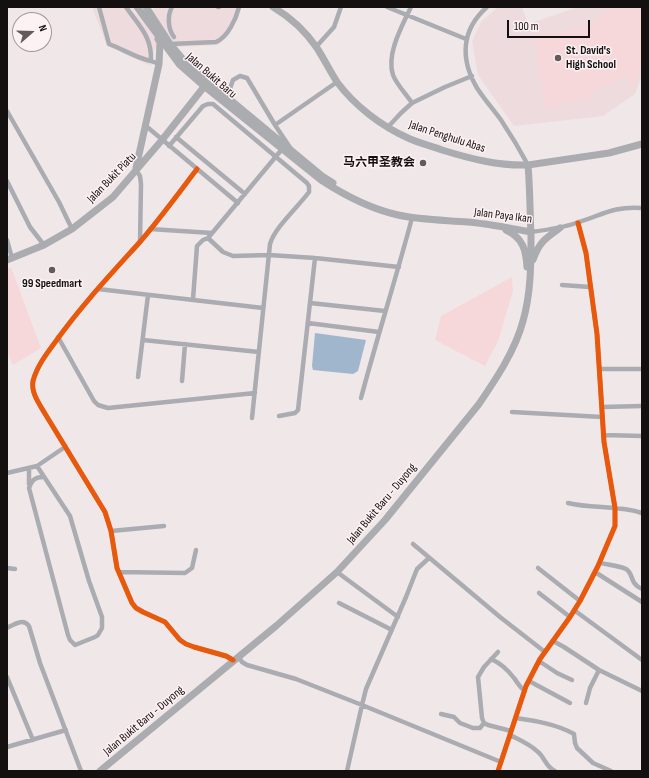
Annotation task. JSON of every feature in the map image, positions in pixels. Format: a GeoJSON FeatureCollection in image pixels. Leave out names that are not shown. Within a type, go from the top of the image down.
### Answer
{"type":"FeatureCollection","features":[{"type":"Feature","properties":{"kind":"main road","name":"Jalan Bukit Baru"},"geometry":{"type":"LineString","coordinates":[[137,7],[179,64],[284,147]]}},
{"type":"Feature","properties":{"kind":"main road","name":"Jalan Bukit Baru"},"geometry":{"type":"LineString","coordinates":[[146,7],[170,44],[206,84]]}},
{"type":"Feature","properties":{"kind":"main road"},"geometry":{"type":"LineString","coordinates":[[152,16],[155,7]]}},
{"type":"Feature","properties":{"kind":"main road","name":"Jalan Penghulu Abas"},"geometry":{"type":"LineString","coordinates":[[273,7],[294,22],[316,47],[338,82],[354,102],[379,121],[408,138],[462,156],[494,164],[528,165],[609,153],[642,144]]}},
{"type":"Feature","properties":{"kind":"main road"},"geometry":{"type":"LineString","coordinates":[[136,170],[159,64],[160,42],[158,36]]}},
{"type":"Feature","properties":{"kind":"main road","name":"Jalan Bukit Piatu"},"geometry":{"type":"LineString","coordinates":[[10,259],[44,245],[72,229],[113,197],[162,140],[206,84]]}},
{"type":"Feature","properties":{"kind":"main road","name":"Jalan Paya Ikan"},"geometry":{"type":"LineString","coordinates":[[284,147],[293,151],[322,176],[361,202]]}},
{"type":"Feature","properties":{"kind":"main road","name":"Jalan Paya Ikan"},"geometry":{"type":"LineString","coordinates":[[284,147],[320,180],[335,190],[361,202],[392,213],[412,218],[499,226],[531,232]]}},
{"type":"Feature","properties":{"kind":"main road","name":"Jalan Bukit Baru - Duyong"},"geometry":{"type":"LineString","coordinates":[[100,771],[276,626],[337,572],[385,520],[479,404],[510,354],[523,322],[528,298],[531,268],[531,212],[528,165]]}},
{"type":"Feature","properties":{"kind":"main road"},"geometry":{"type":"LineString","coordinates":[[499,226],[515,235],[523,245],[526,252],[528,298]]}},
{"type":"Feature","properties":{"kind":"main road"},"geometry":{"type":"LineString","coordinates":[[531,268],[540,243],[560,228]]}},
{"type":"Feature","properties":{"kind":"street"},"geometry":{"type":"LineString","coordinates":[[99,7],[109,44],[142,59],[159,64]]}},
{"type":"Feature","properties":{"kind":"street"},"geometry":{"type":"LineString","coordinates":[[126,7],[148,38],[151,46],[151,61]]}},
{"type":"Feature","properties":{"kind":"street"},"geometry":{"type":"LineString","coordinates":[[172,7],[170,10],[169,27],[174,37]]}},
{"type":"Feature","properties":{"kind":"street"},"geometry":{"type":"LineString","coordinates":[[170,44],[216,42],[220,40],[234,21],[239,7]]}},
{"type":"Feature","properties":{"kind":"street"},"geometry":{"type":"LineString","coordinates":[[316,47],[334,27],[341,7]]}},
{"type":"Feature","properties":{"kind":"street"},"geometry":{"type":"LineString","coordinates":[[387,7],[466,39]]}},
{"type":"Feature","properties":{"kind":"street"},"geometry":{"type":"LineString","coordinates":[[411,7],[398,34],[392,54],[391,66],[398,84],[412,103]]}},
{"type":"Feature","properties":{"kind":"street"},"geometry":{"type":"LineString","coordinates":[[487,7],[470,28],[466,39],[465,50],[472,76],[477,87],[502,122],[528,165]]}},
{"type":"Feature","properties":{"kind":"street"},"geometry":{"type":"LineString","coordinates":[[226,100],[233,80],[240,76],[244,76],[250,81],[275,125],[293,151]]}},
{"type":"Feature","properties":{"kind":"street"},"geometry":{"type":"LineString","coordinates":[[388,126],[412,103],[472,76]]}},
{"type":"Feature","properties":{"kind":"street"},"geometry":{"type":"LineString","coordinates":[[275,125],[338,82]]}},
{"type":"Feature","properties":{"kind":"street"},"geometry":{"type":"LineString","coordinates":[[169,146],[203,106],[213,104],[307,183],[310,189],[272,238],[263,308],[252,418]]}},
{"type":"Feature","properties":{"kind":"street"},"geometry":{"type":"LineString","coordinates":[[7,111],[59,202],[72,229]]}},
{"type":"Feature","properties":{"kind":"street"},"geometry":{"type":"LineString","coordinates":[[146,126],[238,203]]}},
{"type":"Feature","properties":{"kind":"street"},"geometry":{"type":"LineString","coordinates":[[176,137],[245,194]]}},
{"type":"Feature","properties":{"kind":"street"},"geometry":{"type":"LineString","coordinates":[[193,299],[197,246],[203,240],[208,238],[284,147]]}},
{"type":"Feature","properties":{"kind":"street"},"geometry":{"type":"LineString","coordinates":[[197,169],[140,242],[58,337],[40,366],[34,379],[33,387],[36,397],[64,447],[105,512],[111,531],[119,572],[132,603],[136,608],[165,622],[180,640],[186,644],[236,658],[247,665],[296,679],[501,762]]}},
{"type":"Feature","properties":{"kind":"street"},"geometry":{"type":"LineString","coordinates":[[136,170],[140,176],[141,184],[140,242]]}},
{"type":"Feature","properties":{"kind":"street"},"geometry":{"type":"LineString","coordinates":[[7,181],[30,226],[44,245]]}},
{"type":"Feature","properties":{"kind":"street","name":"Jalan Paya Ikan"},"geometry":{"type":"LineString","coordinates":[[531,232],[560,228],[578,223],[609,210],[630,207],[642,208]]}},
{"type":"Feature","properties":{"kind":"street"},"geometry":{"type":"LineString","coordinates":[[361,398],[412,218]]}},
{"type":"Feature","properties":{"kind":"street"},"geometry":{"type":"LineString","coordinates":[[498,771],[529,681],[539,661],[580,601],[600,563],[615,526],[615,508],[602,417],[597,334],[586,253],[578,223]]}},
{"type":"Feature","properties":{"kind":"street"},"geometry":{"type":"LineString","coordinates":[[150,229],[212,233]]}},
{"type":"Feature","properties":{"kind":"street"},"geometry":{"type":"LineString","coordinates":[[208,238],[227,255],[269,255],[314,258],[399,267]]}},
{"type":"Feature","properties":{"kind":"street"},"geometry":{"type":"LineString","coordinates":[[7,240],[10,259]]}},
{"type":"Feature","properties":{"kind":"street"},"geometry":{"type":"LineString","coordinates":[[280,416],[298,410],[314,258]]}},
{"type":"Feature","properties":{"kind":"street"},"geometry":{"type":"LineString","coordinates":[[562,285],[590,288]]}},
{"type":"Feature","properties":{"kind":"street"},"geometry":{"type":"LineString","coordinates":[[98,289],[263,308]]}},
{"type":"Feature","properties":{"kind":"street"},"geometry":{"type":"LineString","coordinates":[[138,377],[148,295]]}},
{"type":"Feature","properties":{"kind":"street"},"geometry":{"type":"LineString","coordinates":[[310,303],[385,311]]}},
{"type":"Feature","properties":{"kind":"street"},"geometry":{"type":"LineString","coordinates":[[308,324],[379,332]]}},
{"type":"Feature","properties":{"kind":"street"},"geometry":{"type":"LineString","coordinates":[[58,337],[94,401],[103,407],[132,406],[255,393]]}},
{"type":"Feature","properties":{"kind":"street"},"geometry":{"type":"LineString","coordinates":[[143,340],[259,352]]}},
{"type":"Feature","properties":{"kind":"street"},"geometry":{"type":"LineString","coordinates":[[182,381],[185,344]]}},
{"type":"Feature","properties":{"kind":"street"},"geometry":{"type":"LineString","coordinates":[[599,369],[642,369]]}},
{"type":"Feature","properties":{"kind":"street"},"geometry":{"type":"LineString","coordinates":[[602,408],[642,406]]}},
{"type":"Feature","properties":{"kind":"street"},"geometry":{"type":"LineString","coordinates":[[512,412],[602,417]]}},
{"type":"Feature","properties":{"kind":"street"},"geometry":{"type":"LineString","coordinates":[[604,435],[642,436]]}},
{"type":"Feature","properties":{"kind":"street"},"geometry":{"type":"LineString","coordinates":[[7,473],[37,466],[64,447]]}},
{"type":"Feature","properties":{"kind":"street"},"geometry":{"type":"LineString","coordinates":[[29,468],[29,488],[68,635],[72,643],[75,645],[98,634],[102,628],[102,617],[89,581],[70,516],[37,466]]}},
{"type":"Feature","properties":{"kind":"street"},"geometry":{"type":"LineString","coordinates":[[29,488],[34,479],[43,476]]}},
{"type":"Feature","properties":{"kind":"street"},"geometry":{"type":"LineString","coordinates":[[568,503],[580,506],[615,508],[642,513]]}},
{"type":"Feature","properties":{"kind":"street"},"geometry":{"type":"LineString","coordinates":[[111,531],[164,526]]}},
{"type":"Feature","properties":{"kind":"street"},"geometry":{"type":"LineString","coordinates":[[413,544],[500,617],[545,652]]}},
{"type":"Feature","properties":{"kind":"street"},"geometry":{"type":"LineString","coordinates":[[119,572],[185,573],[192,568],[196,550]]}},
{"type":"Feature","properties":{"kind":"street"},"geometry":{"type":"LineString","coordinates":[[347,771],[366,689],[417,570],[429,558]]}},
{"type":"Feature","properties":{"kind":"street"},"geometry":{"type":"LineString","coordinates":[[600,563],[626,569],[630,573],[634,584],[642,589]]}},
{"type":"Feature","properties":{"kind":"street"},"geometry":{"type":"LineString","coordinates":[[7,568],[15,569]]}},
{"type":"Feature","properties":{"kind":"street"},"geometry":{"type":"LineString","coordinates":[[538,568],[580,601]]}},
{"type":"Feature","properties":{"kind":"street"},"geometry":{"type":"LineString","coordinates":[[337,572],[398,617]]}},
{"type":"Feature","properties":{"kind":"street"},"geometry":{"type":"LineString","coordinates":[[595,572],[642,602]]}},
{"type":"Feature","properties":{"kind":"street"},"geometry":{"type":"LineString","coordinates":[[539,593],[570,617]]}},
{"type":"Feature","properties":{"kind":"street"},"geometry":{"type":"LineString","coordinates":[[340,603],[392,630]]}},
{"type":"Feature","properties":{"kind":"street"},"geometry":{"type":"LineString","coordinates":[[574,610],[642,660]]}},
{"type":"Feature","properties":{"kind":"street"},"geometry":{"type":"LineString","coordinates":[[7,628],[23,622],[30,626],[40,663],[81,771]]}},
{"type":"Feature","properties":{"kind":"street"},"geometry":{"type":"LineString","coordinates":[[553,641],[599,670],[642,691]]}},
{"type":"Feature","properties":{"kind":"street"},"geometry":{"type":"LineString","coordinates":[[498,652],[484,667],[478,677],[482,718],[484,723],[511,733],[530,745],[539,752],[548,766],[555,771]]}},
{"type":"Feature","properties":{"kind":"street"},"geometry":{"type":"LineString","coordinates":[[491,659],[507,670],[520,688],[525,691]]}},
{"type":"Feature","properties":{"kind":"street"},"geometry":{"type":"LineString","coordinates":[[539,661],[557,673],[572,680]]}},
{"type":"Feature","properties":{"kind":"street"},"geometry":{"type":"LineString","coordinates":[[586,703],[590,688],[599,670]]}},
{"type":"Feature","properties":{"kind":"street"},"geometry":{"type":"LineString","coordinates":[[7,677],[34,740]]}},
{"type":"Feature","properties":{"kind":"street"},"geometry":{"type":"LineString","coordinates":[[529,681],[570,703]]}},
{"type":"Feature","properties":{"kind":"street"},"geometry":{"type":"LineString","coordinates":[[441,714],[454,717],[460,723],[473,728],[480,728],[484,723]]}},
{"type":"Feature","properties":{"kind":"street"},"geometry":{"type":"LineString","coordinates":[[516,718],[550,724],[569,731],[574,734],[574,743],[577,748],[593,762],[611,771]]}},
{"type":"Feature","properties":{"kind":"street"},"geometry":{"type":"LineString","coordinates":[[7,747],[66,730]]}},
{"type":"Feature","properties":{"kind":"shaded area"},"geometry":{"type":"Polygon","coordinates":[[[92,7],[131,7],[136,14],[154,9],[155,7],[242,7],[237,21],[218,45],[155,48],[151,66],[107,46],[92,7]]]}},
{"type":"Feature","properties":{"kind":"shaded area","name":"St. David's High School"},"geometry":{"type":"Polygon","coordinates":[[[498,7],[522,7],[528,24],[578,7],[642,7],[642,75],[635,94],[603,116],[514,126],[478,75],[472,41],[481,22],[498,7]]]}},
{"type":"Feature","properties":{"kind":"shaded area"},"geometry":{"type":"Polygon","coordinates":[[[611,7],[642,7],[642,62],[632,89],[627,76],[592,91],[593,98],[545,107],[535,37],[593,24],[611,7]]]}},
{"type":"Feature","properties":{"kind":"shaded area"},"geometry":{"type":"Polygon","coordinates":[[[11,267],[41,348],[13,365],[7,352],[7,269],[11,267]]]}},
{"type":"Feature","properties":{"kind":"shaded area"},"geometry":{"type":"Polygon","coordinates":[[[512,277],[513,291],[498,341],[485,366],[435,340],[441,316],[512,277]]]}},
{"type":"Feature","properties":{"kind":"water"},"geometry":{"type":"Polygon","coordinates":[[[315,333],[366,340],[358,371],[353,374],[313,370],[312,366],[315,333]]]}},
{"type":"Feature","properties":{"kind":"cycle path"},"geometry":{"type":"LineString","coordinates":[[197,169],[146,234],[75,315],[49,350],[40,365],[33,381],[33,389],[39,404],[105,512],[111,531],[117,568],[132,603],[136,608],[165,622],[180,640],[186,644],[226,656],[233,660]]}},
{"type":"Feature","properties":{"kind":"cycle path"},"geometry":{"type":"LineString","coordinates":[[498,771],[526,686],[540,659],[580,601],[598,566],[615,526],[615,508],[604,442],[597,334],[586,253],[578,223]]}},
{"type":"Feature","properties":{"kind":"place","name":"St. David's High School"},"geometry":{"type":"Point","coordinates":[558,58]}},
{"type":"Feature","properties":{"kind":"place","name":"马六甲圣教会"},"geometry":{"type":"Point","coordinates":[423,163]}},
{"type":"Feature","properties":{"kind":"place","name":"99 Speedmart"},"geometry":{"type":"Point","coordinates":[52,270]}}]}
